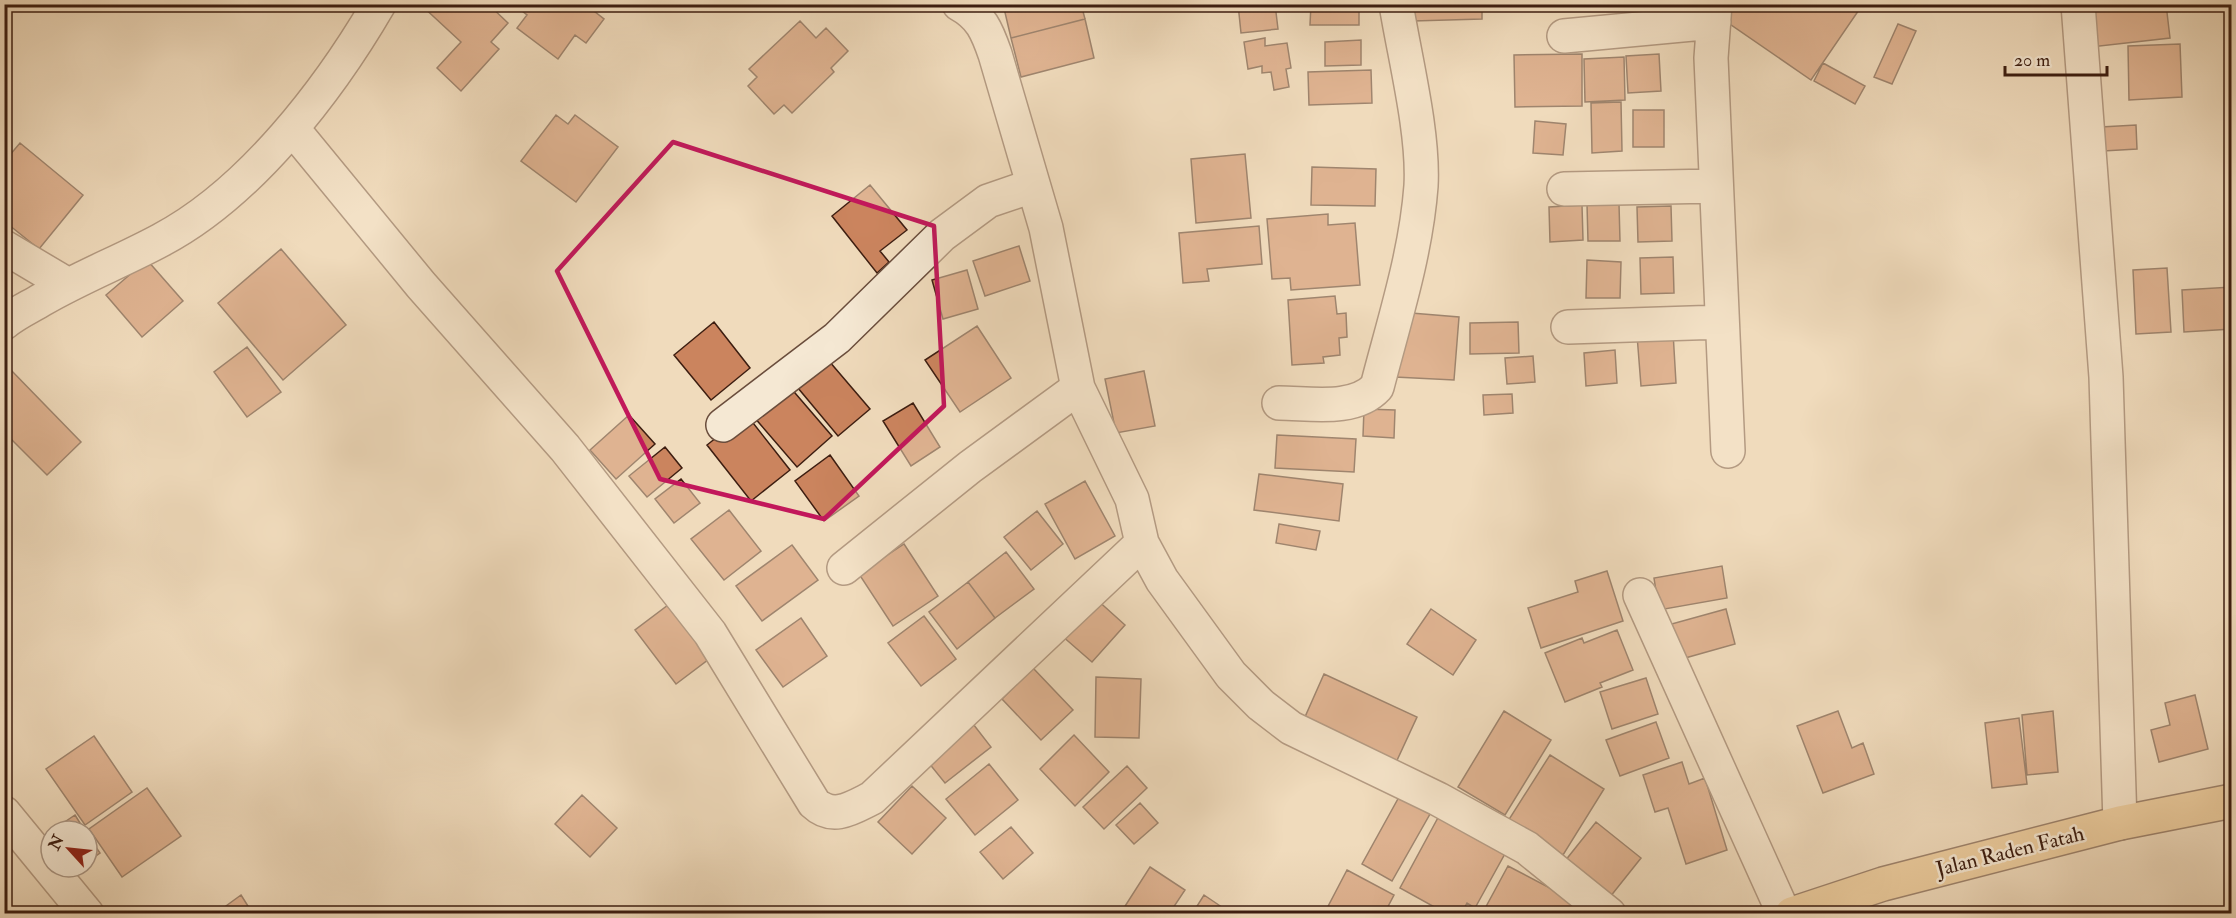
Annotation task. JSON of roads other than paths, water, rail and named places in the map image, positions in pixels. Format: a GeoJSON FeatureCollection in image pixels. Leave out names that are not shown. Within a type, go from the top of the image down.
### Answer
{"type":"FeatureCollection","features":[{"type":"Feature","properties":{"kind":"highway","name":"Jalan Raden Fatah"},"geometry":{"type":"LineString","coordinates":[[1792,914],[1883,884],[2120,823],[2232,801]]}},
{"type":"Feature","properties":{"kind":"street"},"geometry":{"type":"LineString","coordinates":[[4,324],[68,285],[173,232],[250,174],[292,128],[354,47],[378,4]]}},
{"type":"Feature","properties":{"kind":"street"},"geometry":{"type":"LineString","coordinates":[[959,4],[972,12],[985,27],[1011,102],[1032,186],[1046,228],[1078,388],[1132,499],[1142,543],[1162,580],[1224,665],[1261,705],[1291,728],[1438,799],[1527,849],[1608,914]]}},
{"type":"Feature","properties":{"kind":"street"},"geometry":{"type":"LineString","coordinates":[[1279,403],[1356,401],[1368,396],[1377,387],[1414,243],[1421,186],[1418,141],[1396,4]]}},
{"type":"Feature","properties":{"kind":"street"},"geometry":{"type":"LineString","coordinates":[[2079,4],[2106,377],[2120,823]]}},
{"type":"Feature","properties":{"kind":"street"},"geometry":{"type":"LineString","coordinates":[[1564,36],[1714,13],[1711,58],[1715,186],[1728,451]]}},
{"type":"Feature","properties":{"kind":"street"},"geometry":{"type":"LineString","coordinates":[[292,128],[422,285],[566,448],[695,614],[821,809],[831,813],[847,811],[872,798],[1142,543]]}},
{"type":"Feature","properties":{"kind":"street"},"geometry":{"type":"LineString","coordinates":[[723,425],[837,338],[942,235],[988,201],[1032,186]]}},
{"type":"Feature","properties":{"kind":"street"},"geometry":{"type":"LineString","coordinates":[[1563,189],[1715,186]]}},
{"type":"Feature","properties":{"kind":"street"},"geometry":{"type":"LineString","coordinates":[[4,248],[68,285]]}},
{"type":"Feature","properties":{"kind":"street"},"geometry":{"type":"LineString","coordinates":[[1568,327],[1722,322]]}},
{"type":"Feature","properties":{"kind":"street"},"geometry":{"type":"LineString","coordinates":[[844,568],[970,467],[1078,388]]}},
{"type":"Feature","properties":{"kind":"street"},"geometry":{"type":"LineString","coordinates":[[1640,595],[1784,914]]}},
{"type":"Feature","properties":{"kind":"street"},"geometry":{"type":"LineString","coordinates":[[4,813],[87,914]]}}]}
